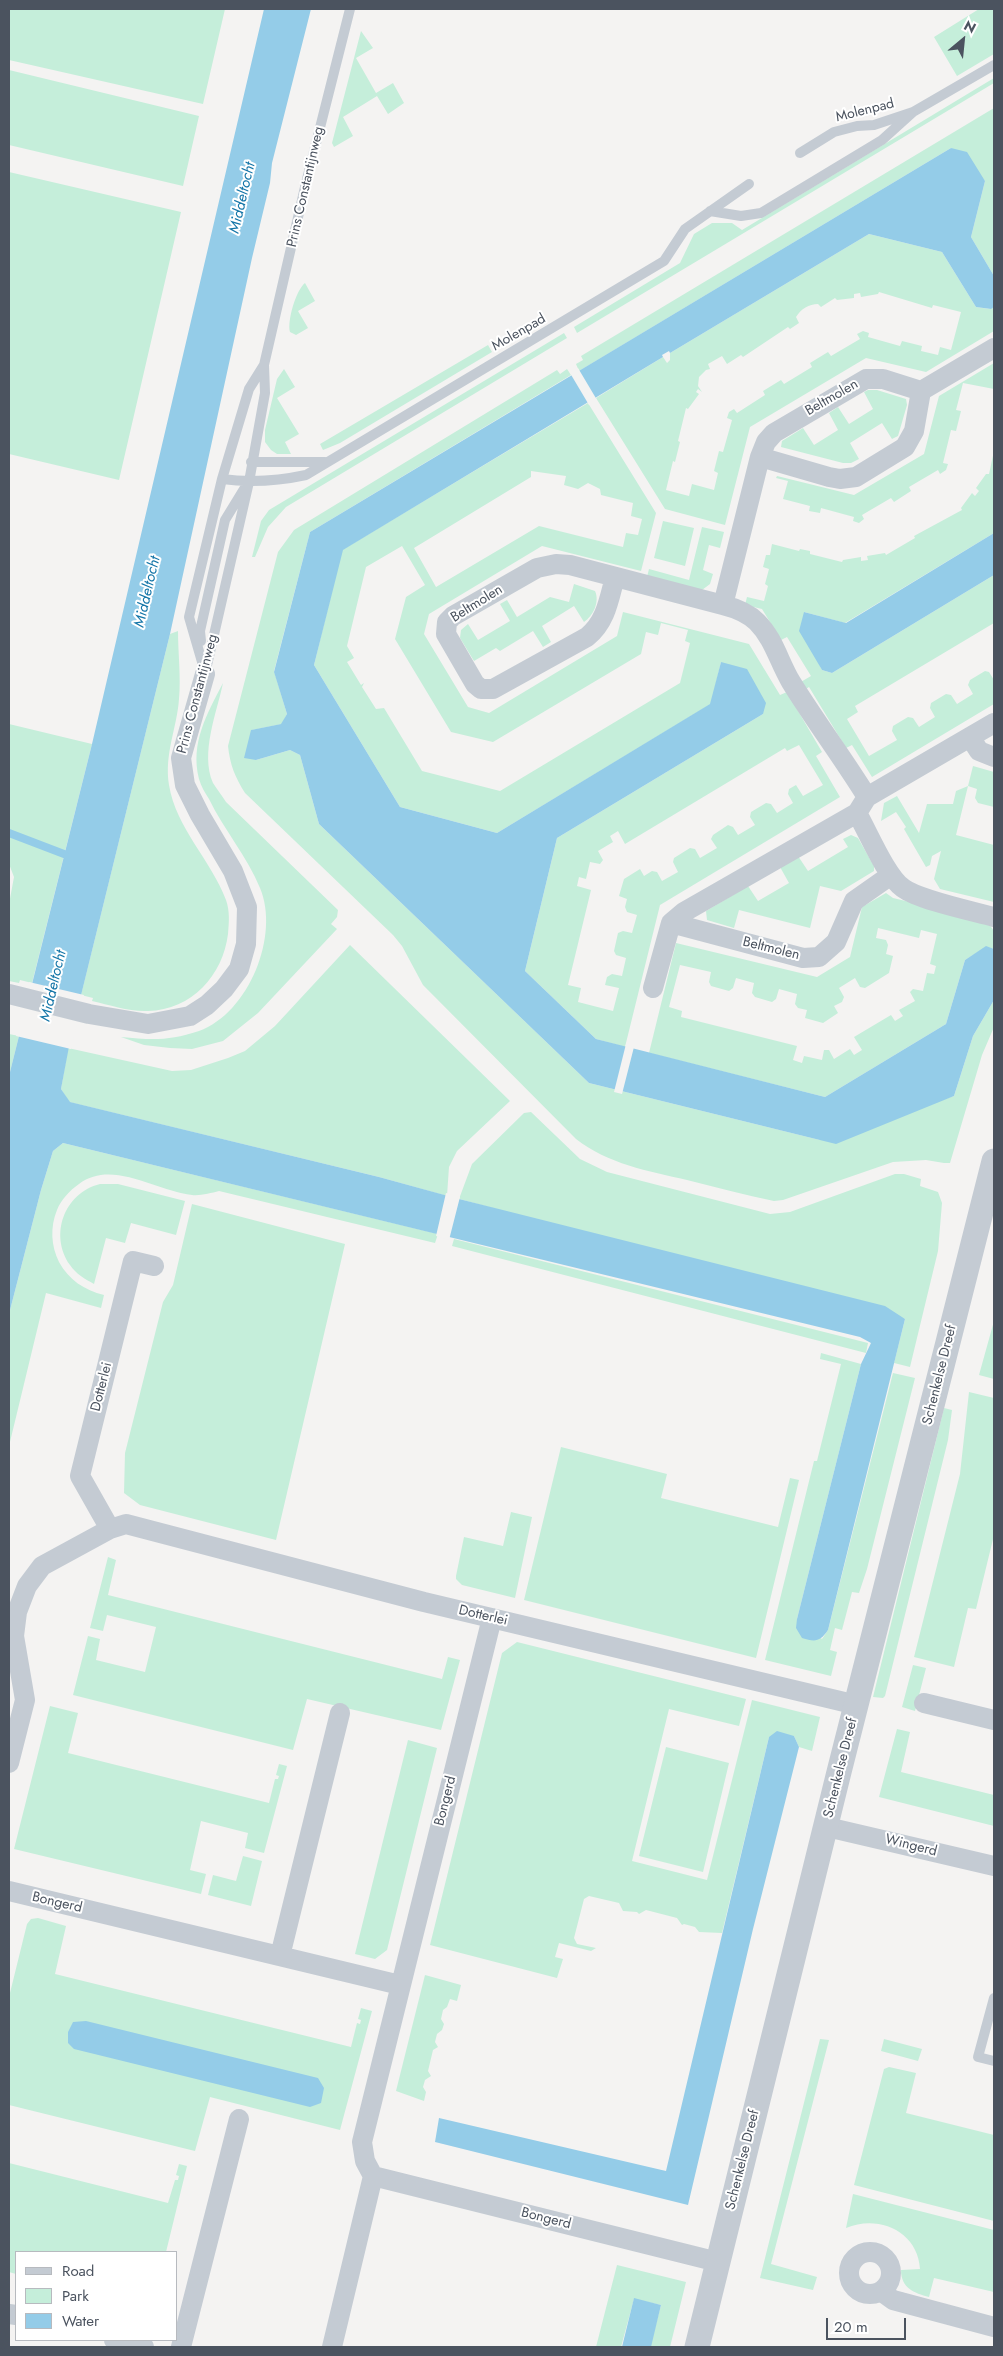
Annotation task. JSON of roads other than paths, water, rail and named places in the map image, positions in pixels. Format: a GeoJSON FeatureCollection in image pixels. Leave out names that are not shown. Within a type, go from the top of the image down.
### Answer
{"type":"FeatureCollection","features":[{"type":"Feature","properties":{"kind":"street"},"geometry":{"type":"LineString","coordinates":[[760,457],[829,477],[849,479],[856,477],[906,447],[914,431],[921,392],[994,348]]}},
{"type":"Feature","properties":{"kind":"street","name":"Beltmolen"},"geometry":{"type":"LineString","coordinates":[[723,605],[760,457],[766,442],[774,433],[860,381],[878,378],[921,392]]}},
{"type":"Feature","properties":{"kind":"street","name":"Beltmolen"},"geometry":{"type":"LineString","coordinates":[[615,577],[606,612],[597,628],[587,637],[493,688],[481,689],[474,684],[446,634],[447,622],[453,616],[544,565],[570,565],[723,605],[748,615],[764,630],[775,646],[787,675],[817,725],[840,754],[891,876],[903,888],[913,894],[994,917]]}},
{"type":"Feature","properties":{"kind":"street","name":"Prins Constantijnweg"},"geometry":{"type":"LineString","coordinates":[[12,995],[89,1014],[148,1024],[190,1016],[207,1005],[224,989],[239,969],[246,944],[247,907],[233,871],[200,815],[185,785],[181,758],[205,674]]}},
{"type":"Feature","properties":{"kind":"street"},"geometry":{"type":"LineString","coordinates":[[653,988],[671,923],[684,912],[994,723]]}},
{"type":"Feature","properties":{"kind":"street"},"geometry":{"type":"LineString","coordinates":[[970,738],[979,751],[994,757]]}},
{"type":"Feature","properties":{"kind":"street","name":"Beltmolen"},"geometry":{"type":"LineString","coordinates":[[671,923],[803,958],[819,958],[836,942],[854,901],[891,876]]}},
{"type":"Feature","properties":{"kind":"street","name":"Schenkelse Dreef"},"geometry":{"type":"LineString","coordinates":[[697,2347],[994,1161]]}},
{"type":"Feature","properties":{"kind":"street","name":"Dotterlei"},"geometry":{"type":"LineString","coordinates":[[110,1529],[80,1476],[133,1261],[154,1266]]}},
{"type":"Feature","properties":{"kind":"street","name":"Dotterlei"},"geometry":{"type":"LineString","coordinates":[[9,1763],[25,1700],[14,1636],[17,1612],[26,1586],[42,1566],[110,1529],[126,1524],[492,1618],[857,1705]]}},
{"type":"Feature","properties":{"kind":"street","name":"Bongerd"},"geometry":{"type":"LineString","coordinates":[[492,1618],[362,2142],[365,2161],[373,2176],[718,2262]]}},
{"type":"Feature","properties":{"kind":"street"},"geometry":{"type":"LineString","coordinates":[[924,1703],[994,1720]]}},
{"type":"Feature","properties":{"kind":"street"},"geometry":{"type":"LineString","coordinates":[[280,1956],[340,1713]]}},
{"type":"Feature","properties":{"kind":"street","name":"Wingerd"},"geometry":{"type":"LineString","coordinates":[[827,1827],[994,1866]]}},
{"type":"Feature","properties":{"kind":"street","name":"Bongerd"},"geometry":{"type":"LineString","coordinates":[[9,1891],[400,1985]]}},
{"type":"Feature","properties":{"kind":"street"},"geometry":{"type":"LineString","coordinates":[[181,2347],[239,2119]]}},
{"type":"Feature","properties":{"kind":"street"},"geometry":{"type":"LineString","coordinates":[[332,2347],[373,2176]]}},
{"type":"Feature","properties":{"kind":"street"},"geometry":{"type":"LineString","coordinates":[[882,2292],[894,2300],[994,2327]]}},
{"type":"Feature","properties":{"kind":"street"},"geometry":{"type":"LineString","coordinates":[[118,2341],[144,2347]]}},
{"type":"Feature","properties":{"kind":"lane","name":"Prins Constantijnweg"},"geometry":{"type":"LineString","coordinates":[[205,674],[249,482],[251,462],[265,393],[264,365],[305,187],[350,9]]}},
{"type":"Feature","properties":{"kind":"lane","name":"Molenpad"},"geometry":{"type":"LineString","coordinates":[[800,153],[839,130],[874,125],[913,112],[994,65]]}},
{"type":"Feature","properties":{"kind":"lane","name":"Molenpad"},"geometry":{"type":"LineString","coordinates":[[710,210],[741,216],[760,213],[882,140],[913,112]]}},
{"type":"Feature","properties":{"kind":"lane","name":"Molenpad"},"geometry":{"type":"LineString","coordinates":[[249,482],[288,479],[306,475],[565,322],[664,261],[685,229],[749,184]]}},
{"type":"Feature","properties":{"kind":"lane","name":"Prins Constantijnweg"},"geometry":{"type":"LineString","coordinates":[[205,674],[189,616],[222,479],[249,389],[264,365]]}},
{"type":"Feature","properties":{"kind":"lane"},"geometry":{"type":"LineString","coordinates":[[251,462],[326,462]]}},
{"type":"Feature","properties":{"kind":"lane"},"geometry":{"type":"LineString","coordinates":[[205,674],[200,631],[225,520],[249,482],[222,479]]}},
{"type":"Feature","properties":{"kind":"lane"},"geometry":{"type":"LineString","coordinates":[[994,1998],[978,2057],[994,2061]]}},
{"type":"Feature","properties":{"kind":"water","name":"Middeltocht"},"geometry":{"type":"Polygon","coordinates":[[[264,9],[311,9],[272,163],[270,183],[170,634],[71,1036],[61,1089],[70,1102],[379,1177],[459,1199],[885,1306],[905,1319],[828,1630],[820,1639],[810,1640],[802,1638],[796,1628],[797,1619],[861,1364],[871,1343],[860,1337],[63,1143],[53,1151],[9,1314],[9,1076],[92,744],[264,9]]]}},
{"type":"Feature","properties":{"kind":"water"},"geometry":{"type":"Polygon","coordinates":[[[951,148],[967,152],[985,181],[971,237],[994,276],[994,307],[991,309],[976,307],[942,252],[869,234],[670,353],[669,351],[662,355],[663,357],[343,550],[314,665],[400,807],[497,833],[710,704],[721,662],[747,669],[766,703],[763,714],[557,838],[525,971],[596,1039],[825,1097],[946,1024],[965,960],[986,946],[994,949],[994,1000],[973,1036],[954,1096],[836,1144],[589,1083],[319,824],[300,755],[290,750],[256,760],[244,758],[251,730],[281,724],[287,714],[274,672],[310,532],[951,148]]]}},
{"type":"Feature","properties":{"kind":"water"},"geometry":{"type":"Polygon","coordinates":[[[994,533],[994,575],[832,673],[822,670],[799,631],[804,612],[846,623],[994,533]]]}},
{"type":"Feature","properties":{"kind":"water"},"geometry":{"type":"Polygon","coordinates":[[[777,1731],[794,1736],[799,1747],[753,1929],[688,2205],[435,2142],[439,2118],[666,2171],[769,1737],[777,1731]]]}},
{"type":"Feature","properties":{"kind":"water"},"geometry":{"type":"Polygon","coordinates":[[[86,2021],[318,2078],[324,2088],[321,2103],[310,2107],[74,2049],[68,2043],[68,2032],[73,2022],[86,2021]]]}},
{"type":"Feature","properties":{"kind":"water"},"geometry":{"type":"Polygon","coordinates":[[[634,2298],[661,2305],[651,2347],[622,2347],[634,2298]]]}},
{"type":"Feature","properties":{"kind":"waterway"},"geometry":{"type":"LineString","coordinates":[[9,833],[64,854]]}}]}
